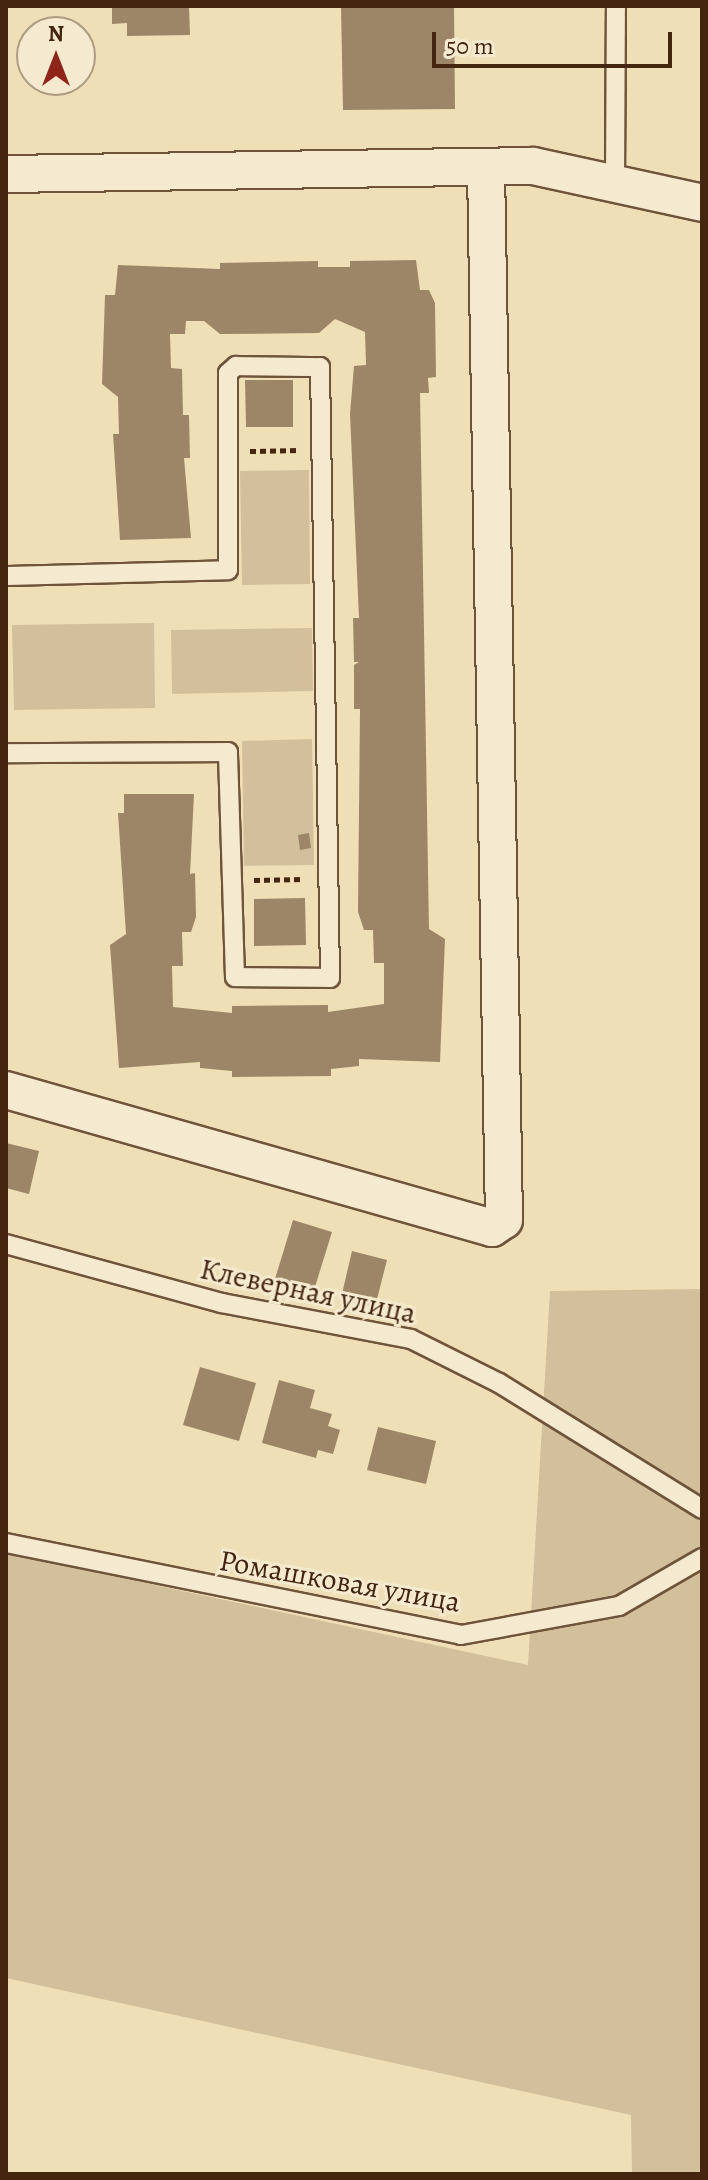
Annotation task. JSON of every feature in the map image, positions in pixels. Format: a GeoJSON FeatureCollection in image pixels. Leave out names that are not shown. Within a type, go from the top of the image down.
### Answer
{"type":"FeatureCollection","features":[{"type":"Feature","properties":{"kind":"street"},"geometry":{"type":"LineString","coordinates":[[6,174],[533,166],[702,203]]}},
{"type":"Feature","properties":{"kind":"street"},"geometry":{"type":"LineString","coordinates":[[6,1090],[492,1228],[504,1220],[486,167]]}},
{"type":"Feature","properties":{"kind":"lane"},"geometry":{"type":"LineString","coordinates":[[615,184],[616,6]]}},
{"type":"Feature","properties":{"kind":"lane"},"geometry":{"type":"LineString","coordinates":[[6,576],[228,570],[228,373],[236,366],[320,367],[330,978],[269,981],[235,977],[228,752],[6,753]]}},
{"type":"Feature","properties":{"kind":"lane","name":"Клеверная улица"},"geometry":{"type":"LineString","coordinates":[[6,1244],[222,1303],[411,1339],[499,1383],[702,1509]]}},
{"type":"Feature","properties":{"kind":"lane","name":"Ромашковая улица"},"geometry":{"type":"LineString","coordinates":[[6,1543],[461,1635],[619,1606],[702,1558]]}},
{"type":"Feature","properties":{"kind":"path"},"geometry":{"type":"LineString","coordinates":[[229,451],[323,450]]}},
{"type":"Feature","properties":{"kind":"path"},"geometry":{"type":"LineString","coordinates":[[233,880],[330,878]]}},
{"type":"Feature","properties":{"kind":"shaded area"},"geometry":{"type":"Polygon","coordinates":[[[309,470],[310,584],[242,585],[240,471],[309,470]]]}},
{"type":"Feature","properties":{"kind":"shaded area"},"geometry":{"type":"Polygon","coordinates":[[[154,623],[155,708],[14,710],[12,625],[154,623]]]}},
{"type":"Feature","properties":{"kind":"shaded area"},"geometry":{"type":"Polygon","coordinates":[[[312,628],[313,691],[172,694],[171,630],[312,628]]]}},
{"type":"Feature","properties":{"kind":"shaded area"},"geometry":{"type":"Polygon","coordinates":[[[312,739],[314,865],[244,866],[242,741],[312,739]]]}},
{"type":"Feature","properties":{"kind":"shaded area"},"geometry":{"type":"Polygon","coordinates":[[[702,1289],[702,2174],[632,2174],[631,2115],[6,1978],[6,1553],[528,1665],[550,1291],[702,1289]]]}},
{"type":"Feature","properties":{"kind":"building"},"geometry":{"type":"Polygon","coordinates":[[[112,6],[189,6],[190,35],[127,36],[127,23],[112,24],[112,6]]]}},
{"type":"Feature","properties":{"kind":"building"},"geometry":{"type":"Polygon","coordinates":[[[341,6],[454,6],[455,109],[343,110],[341,6]]]}},
{"type":"Feature","properties":{"kind":"building"},"geometry":{"type":"Polygon","coordinates":[[[416,260],[420,290],[429,290],[435,303],[436,377],[428,378],[429,393],[420,393],[429,929],[445,939],[440,1062],[359,1059],[359,1066],[331,1069],[331,1076],[232,1077],[232,1071],[200,1068],[200,1062],[119,1068],[110,945],[126,934],[118,813],[124,813],[124,794],[194,794],[190,874],[195,873],[196,917],[191,932],[182,932],[183,966],[172,966],[173,1007],[232,1013],[232,1006],[328,1005],[328,1012],[384,1004],[384,963],[374,963],[373,930],[364,930],[358,912],[360,709],[354,709],[354,665],[359,662],[354,662],[353,618],[359,618],[350,414],[354,366],[366,365],[365,332],[335,319],[319,333],[220,334],[204,321],[186,321],[185,334],[170,334],[171,368],[182,369],[183,415],[189,415],[190,458],[184,458],[191,538],[120,540],[113,434],[119,434],[118,397],[102,384],[105,295],[115,295],[118,265],[220,269],[220,263],[318,261],[318,267],[350,267],[350,261],[416,260]]]}},
{"type":"Feature","properties":{"kind":"building"},"geometry":{"type":"Polygon","coordinates":[[[245,380],[293,380],[293,427],[246,427],[245,380]]]}},
{"type":"Feature","properties":{"kind":"building"},"geometry":{"type":"Polygon","coordinates":[[[309,833],[311,848],[300,850],[298,835],[309,833]]]}},
{"type":"Feature","properties":{"kind":"building"},"geometry":{"type":"Polygon","coordinates":[[[305,898],[306,945],[254,946],[254,899],[305,898]]]}},
{"type":"Feature","properties":{"kind":"building"},"geometry":{"type":"Polygon","coordinates":[[[6,1143],[39,1151],[29,1194],[6,1188],[6,1143]]]}},
{"type":"Feature","properties":{"kind":"building"},"geometry":{"type":"Polygon","coordinates":[[[293,1220],[332,1232],[314,1290],[275,1279],[293,1220]]]}},
{"type":"Feature","properties":{"kind":"building"},"geometry":{"type":"Polygon","coordinates":[[[352,1251],[387,1260],[375,1307],[341,1298],[352,1251]]]}},
{"type":"Feature","properties":{"kind":"building"},"geometry":{"type":"Polygon","coordinates":[[[200,1367],[256,1383],[239,1441],[183,1425],[200,1367]]]}},
{"type":"Feature","properties":{"kind":"building"},"geometry":{"type":"Polygon","coordinates":[[[279,1380],[315,1390],[310,1408],[332,1414],[328,1426],[340,1430],[333,1454],[318,1450],[316,1458],[262,1443],[279,1380]]]}},
{"type":"Feature","properties":{"kind":"building"},"geometry":{"type":"Polygon","coordinates":[[[378,1427],[436,1441],[426,1484],[367,1470],[378,1427]]]}}]}
